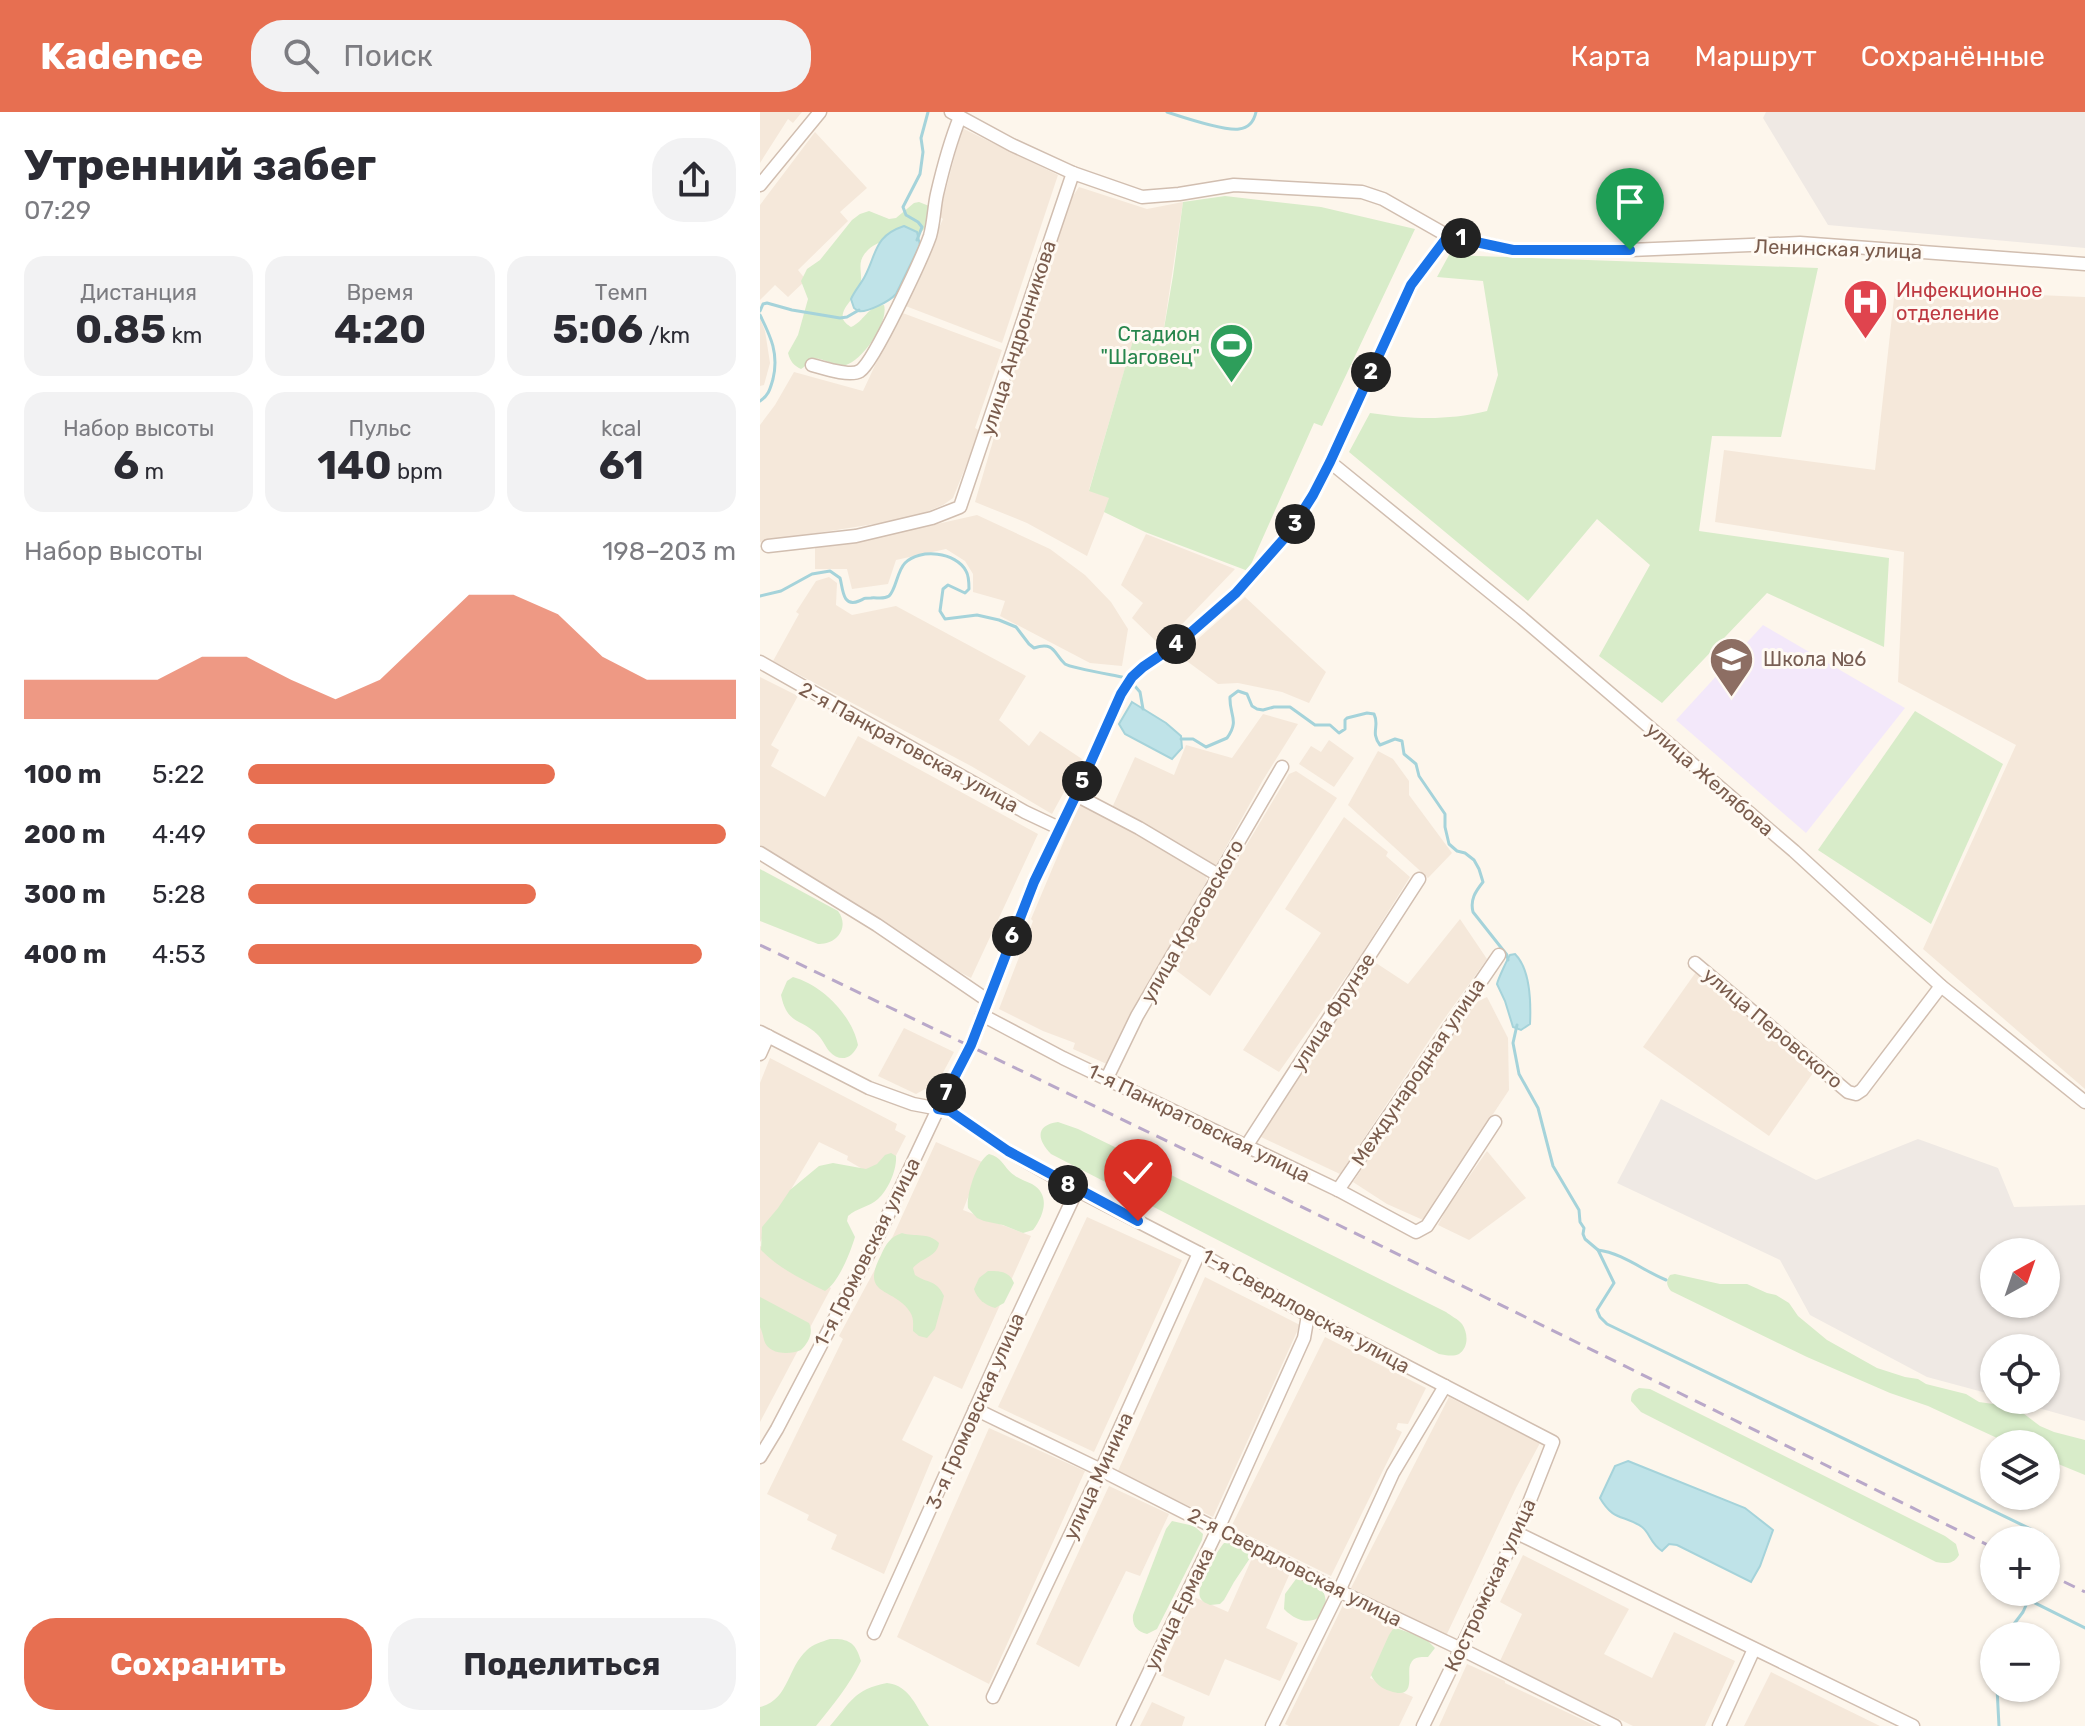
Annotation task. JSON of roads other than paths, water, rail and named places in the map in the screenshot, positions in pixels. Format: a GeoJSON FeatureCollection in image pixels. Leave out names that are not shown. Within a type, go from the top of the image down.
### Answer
{"type":"FeatureCollection","features":[{"type":"Feature","properties":{"kind":"street"},"geometry":{"type":"LineString","coordinates":[[760,185],[820,112]]}},
{"type":"Feature","properties":{"kind":"street"},"geometry":{"type":"LineString","coordinates":[[812,365],[851,374],[859,372],[868,363],[929,237],[956,115]]}},
{"type":"Feature","properties":{"kind":"street","name":"Ленинская улица"},"geometry":{"type":"LineString","coordinates":[[956,115],[1073,173],[1142,197],[1234,185],[1362,192],[1383,199],[1448,236],[1513,250],[1630,250],[1800,243],[2085,264]]}},
{"type":"Feature","properties":{"kind":"street","name":"улица Андронникова"},"geometry":{"type":"LineString","coordinates":[[768,546],[856,536],[957,510],[963,502],[1073,173]]}},
{"type":"Feature","properties":{"kind":"street","name":"1-я Громовская улица"},"geometry":{"type":"LineString","coordinates":[[760,1457],[879,1234],[971,1045],[1034,882],[1121,694],[1143,667],[1180,642],[1236,593],[1289,533],[1330,462],[1411,285],[1448,236]]}},
{"type":"Feature","properties":{"kind":"street","name":"улица Желябова"},"geometry":{"type":"LineString","coordinates":[[1330,462],[1568,657],[1794,851],[1941,986],[2085,1102]]}},
{"type":"Feature","properties":{"kind":"street","name":"2-я Панкратовская улица"},"geometry":{"type":"LineString","coordinates":[[760,662],[1025,812],[1059,828]]}},
{"type":"Feature","properties":{"kind":"street","name":"улица Красовского"},"geometry":{"type":"LineString","coordinates":[[1107,1078],[1137,1016],[1282,767]]}},
{"type":"Feature","properties":{"kind":"street"},"geometry":{"type":"LineString","coordinates":[[1076,795],[1218,875]]}},
{"type":"Feature","properties":{"kind":"street"},"geometry":{"type":"LineString","coordinates":[[760,853],[877,925],[987,1000]]}},
{"type":"Feature","properties":{"kind":"street","name":"улица Фрунзе"},"geometry":{"type":"LineString","coordinates":[[1247,1145],[1419,879]]}},
{"type":"Feature","properties":{"kind":"street","name":"Международная улица"},"geometry":{"type":"LineString","coordinates":[[1338,1190],[1499,955]]}},
{"type":"Feature","properties":{"kind":"street","name":"улица Перовского"},"geometry":{"type":"LineString","coordinates":[[1695,963],[1848,1092],[1856,1094],[1941,986]]}},
{"type":"Feature","properties":{"kind":"street","name":"1-я Панкратовская улица"},"geometry":{"type":"LineString","coordinates":[[982,1015],[1338,1190],[1416,1232],[1427,1226],[1495,1122]]}},
{"type":"Feature","properties":{"kind":"street"},"geometry":{"type":"LineString","coordinates":[[760,1054],[764,1034]]}},
{"type":"Feature","properties":{"kind":"street","name":"1-я Свердловская улица"},"geometry":{"type":"LineString","coordinates":[[764,1034],[869,1088],[913,1104],[950,1111],[1008,1151],[1077,1190],[1553,1442]]}},
{"type":"Feature","properties":{"kind":"street","name":"3-я Громовская улица"},"geometry":{"type":"LineString","coordinates":[[874,1633],[1077,1190]]}},
{"type":"Feature","properties":{"kind":"street","name":"улица Минина"},"geometry":{"type":"LineString","coordinates":[[993,1697],[1101,1470],[1199,1253]]}},
{"type":"Feature","properties":{"kind":"street","name":"улица Ермака"},"geometry":{"type":"LineString","coordinates":[[1123,1726],[1218,1529],[1304,1338],[1308,1315]]}},
{"type":"Feature","properties":{"kind":"street"},"geometry":{"type":"LineString","coordinates":[[1272,1726],[1393,1473],[1445,1386]]}},
{"type":"Feature","properties":{"kind":"street","name":"2-я Свердловская улица"},"geometry":{"type":"LineString","coordinates":[[975,1409],[1615,1726]]}},
{"type":"Feature","properties":{"kind":"street","name":"Костромская улица"},"geometry":{"type":"LineString","coordinates":[[1423,1726],[1517,1533],[1553,1442]]}},
{"type":"Feature","properties":{"kind":"street"},"geometry":{"type":"LineString","coordinates":[[1517,1533],[1913,1726]]}},
{"type":"Feature","properties":{"kind":"street"},"geometry":{"type":"LineString","coordinates":[[1719,1726],[1754,1649]]}},
{"type":"Feature","properties":{"kind":"water"},"geometry":{"type":"Polygon","coordinates":[[[904,226],[917,232],[920,245],[896,294],[878,306],[858,311],[851,299],[878,246],[887,235],[904,226]]]}},
{"type":"Feature","properties":{"kind":"water"},"geometry":{"type":"Polygon","coordinates":[[[1132,702],[1181,736],[1182,748],[1172,759],[1125,734],[1119,724],[1132,702]]]}},
{"type":"Feature","properties":{"kind":"water"},"geometry":{"type":"Polygon","coordinates":[[[1515,954],[1524,968],[1530,997],[1530,1024],[1521,1030],[1513,1027],[1497,984],[1510,955],[1515,954]]]}},
{"type":"Feature","properties":{"kind":"water"},"geometry":{"type":"Polygon","coordinates":[[[1628,1461],[1745,1508],[1773,1530],[1751,1582],[1677,1545],[1669,1544],[1662,1551],[1642,1527],[1610,1511],[1600,1498],[1615,1466],[1628,1461]]]}},
{"type":"Feature","properties":{"kind":"waterway"},"geometry":{"type":"LineString","coordinates":[[917,240],[922,227],[906,215],[903,207],[920,174],[921,138],[928,112]]}},
{"type":"Feature","properties":{"kind":"waterway"},"geometry":{"type":"LineString","coordinates":[[1167,112],[1233,129],[1248,126],[1256,112]]}},
{"type":"Feature","properties":{"kind":"waterway"},"geometry":{"type":"LineString","coordinates":[[760,311],[767,303],[840,318],[859,310]]}},
{"type":"Feature","properties":{"kind":"waterway"},"geometry":{"type":"LineString","coordinates":[[760,315],[771,338],[775,362],[770,389],[760,401]]}},
{"type":"Feature","properties":{"kind":"waterway"},"geometry":{"type":"LineString","coordinates":[[760,596],[781,591],[812,574],[830,571],[840,578],[844,596],[849,602],[884,598],[891,593],[902,566],[912,558],[928,554],[946,556],[966,571],[969,589],[965,593],[948,585],[943,589],[940,611],[945,619],[977,615],[999,620],[1016,627],[1034,648],[1050,647],[1065,664],[1122,677]]}},
{"type":"Feature","properties":{"kind":"waterway"},"geometry":{"type":"LineString","coordinates":[[1134,685],[1140,692],[1143,709]]}},
{"type":"Feature","properties":{"kind":"waterway"},"geometry":{"type":"LineString","coordinates":[[1181,739],[1193,739],[1206,747],[1227,738],[1233,727],[1230,697],[1238,691],[1247,694],[1252,706],[1257,709],[1290,707],[1315,725],[1330,725],[1339,733],[1345,729],[1347,718],[1374,714],[1380,745],[1395,739],[1402,741],[1404,754],[1416,764],[1419,776],[1445,814],[1449,844],[1474,860],[1479,869],[1483,882],[1474,896],[1473,912],[1508,960]]}},
{"type":"Feature","properties":{"kind":"waterway"},"geometry":{"type":"LineString","coordinates":[[1517,1025],[1513,1043],[1519,1074],[1538,1108],[1553,1166],[1579,1210],[1585,1239],[1598,1250],[1614,1283],[1597,1310],[1607,1324],[2024,1526]]}},
{"type":"Feature","properties":{"kind":"waterway"},"geometry":{"type":"LineString","coordinates":[[1598,1250],[1624,1258],[1666,1280]]}},
{"type":"Feature","properties":{"kind":"waterway"},"geometry":{"type":"LineString","coordinates":[[2016,1622],[2026,1606]]}},
{"type":"Feature","properties":{"kind":"waterway"},"geometry":{"type":"LineString","coordinates":[[2041,1606],[2085,1628]]}},
{"type":"Feature","properties":{"kind":"waterway"},"geometry":{"type":"LineString","coordinates":[[1998,1702],[1999,1726]]}},
{"type":"Feature","properties":{"kind":"railway"},"geometry":{"type":"LineString","coordinates":[[760,945],[1225,1169],[1980,1541]]}},
{"type":"Feature","properties":{"kind":"railway"},"geometry":{"type":"LineString","coordinates":[[2060,1580],[2085,1592]]}},
{"type":"Feature","properties":{"kind":"place","name":"Инфекционное отделение"},"geometry":{"type":"Point","coordinates":[1865,340]}},
{"type":"Feature","properties":{"kind":"place","name":"Стадион \"Шаговец\""},"geometry":{"type":"Point","coordinates":[1231,384]}},
{"type":"Feature","properties":{"kind":"place","name":"Школа №6"},"geometry":{"type":"Point","coordinates":[1732,698]}}]}
